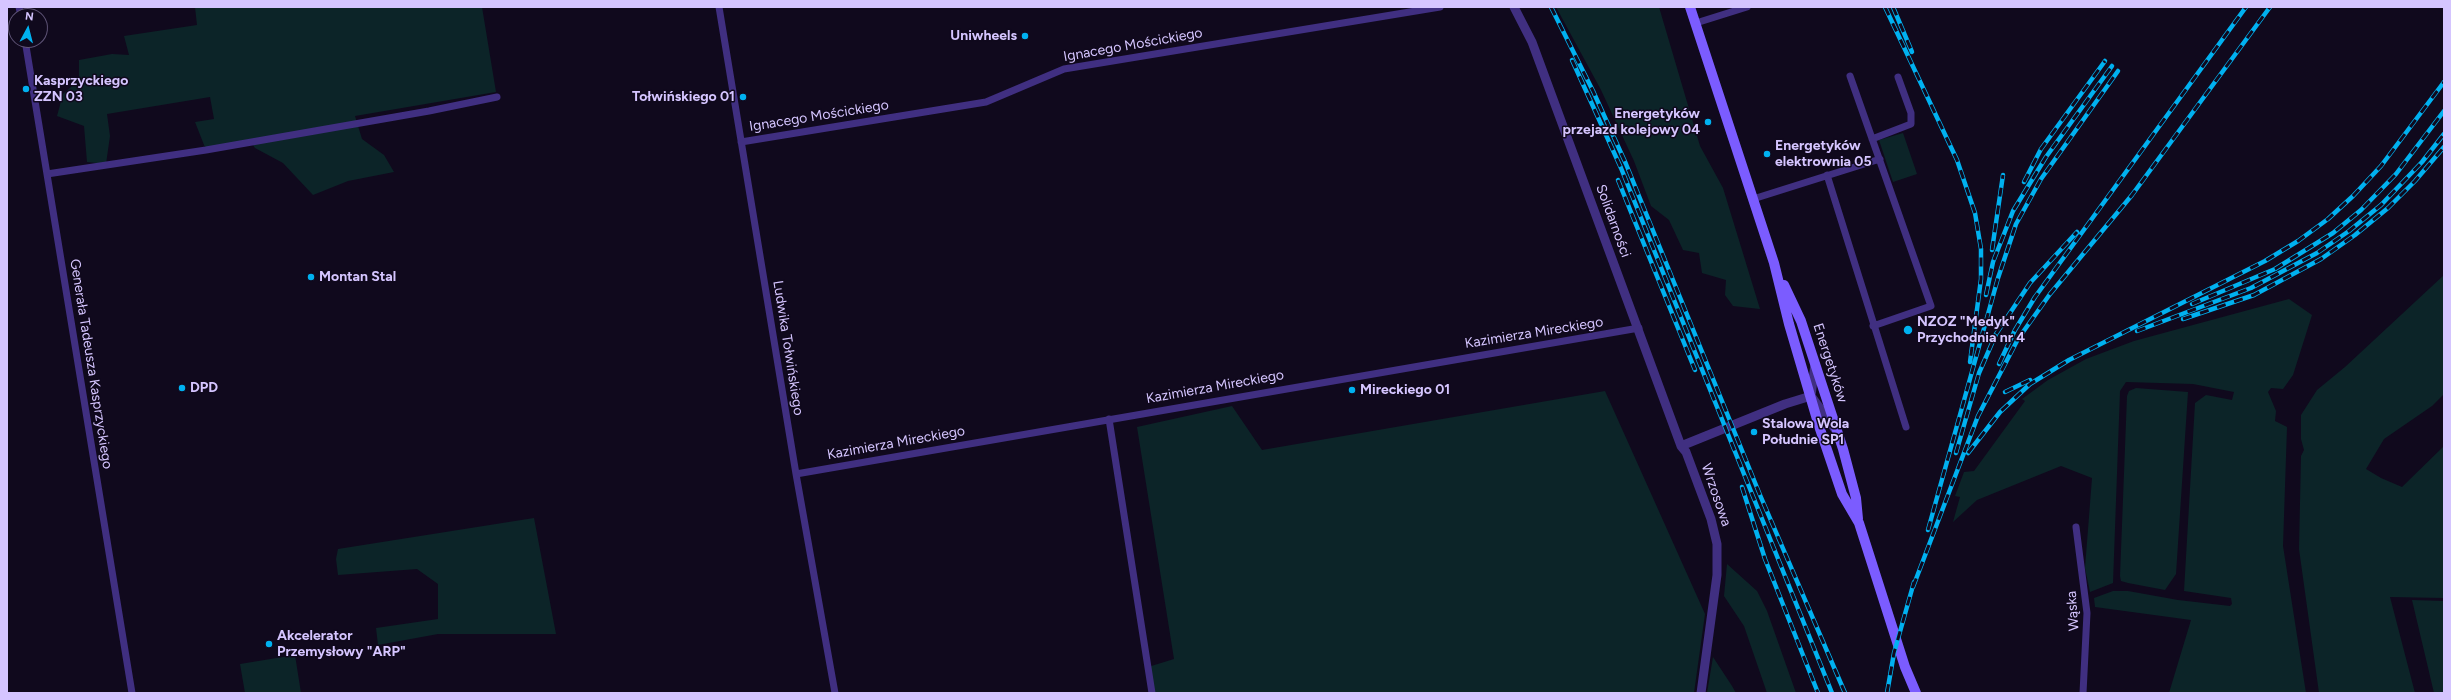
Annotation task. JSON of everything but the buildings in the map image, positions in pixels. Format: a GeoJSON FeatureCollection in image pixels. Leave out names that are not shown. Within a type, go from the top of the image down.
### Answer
{"type":"FeatureCollection","features":[{"type":"Feature","properties":{"kind":"main road","name":"Energetyków"},"geometry":{"type":"LineString","coordinates":[[1690,7],[1774,263],[1789,324],[1810,396],[1842,494],[1859,523]]}},
{"type":"Feature","properties":{"kind":"main road","name":"Energetyków"},"geometry":{"type":"LineString","coordinates":[[1774,263],[1800,321],[1815,364],[1853,483],[1859,523],[1905,667],[1916,693]]}},
{"type":"Feature","properties":{"kind":"street","name":"Ludwika Tołwińskiego"},"geometry":{"type":"LineString","coordinates":[[719,7],[796,474],[835,693]]}},
{"type":"Feature","properties":{"kind":"street","name":"Ignacego Mościckiego"},"geometry":{"type":"LineString","coordinates":[[741,142],[986,102],[1064,69],[1440,7]]}},
{"type":"Feature","properties":{"kind":"street","name":"Solidarności"},"geometry":{"type":"LineString","coordinates":[[1514,7],[1532,42],[1639,328],[1681,446]]}},
{"type":"Feature","properties":{"kind":"street"},"geometry":{"type":"LineString","coordinates":[[1696,23],[1747,7]]}},
{"type":"Feature","properties":{"kind":"street","name":"Generała Tadeusza Kasprzyckiego"},"geometry":{"type":"LineString","coordinates":[[26,48],[132,693]]}},
{"type":"Feature","properties":{"kind":"street"},"geometry":{"type":"LineString","coordinates":[[1850,76],[1931,306],[1873,326]]}},
{"type":"Feature","properties":{"kind":"street"},"geometry":{"type":"LineString","coordinates":[[1872,139],[1910,124],[1911,113],[1898,77]]}},
{"type":"Feature","properties":{"kind":"street"},"geometry":{"type":"LineString","coordinates":[[47,174],[206,150],[429,111],[497,96]]}},
{"type":"Feature","properties":{"kind":"street"},"geometry":{"type":"LineString","coordinates":[[1753,199],[1880,159]]}},
{"type":"Feature","properties":{"kind":"street"},"geometry":{"type":"LineString","coordinates":[[1827,175],[1906,428]]}},
{"type":"Feature","properties":{"kind":"street","name":"Kazimierza Mireckiego"},"geometry":{"type":"LineString","coordinates":[[796,474],[1639,328]]}},
{"type":"Feature","properties":{"kind":"street"},"geometry":{"type":"LineString","coordinates":[[1815,364],[1810,396],[1837,432]]}},
{"type":"Feature","properties":{"kind":"street"},"geometry":{"type":"LineString","coordinates":[[1681,446],[1785,404],[1810,396]]}},
{"type":"Feature","properties":{"kind":"street"},"geometry":{"type":"LineString","coordinates":[[1109,419],[1152,693]]}},
{"type":"Feature","properties":{"kind":"street","name":"Wrzosowa"},"geometry":{"type":"LineString","coordinates":[[1681,446],[1686,452],[1711,519],[1718,556],[1716,588],[1701,693]]}},
{"type":"Feature","properties":{"kind":"street","name":"Wąska"},"geometry":{"type":"LineString","coordinates":[[2076,528],[2088,613],[2083,693]]}},
{"type":"Feature","properties":{"kind":"green space"},"geometry":{"type":"Polygon","coordinates":[[[195,7],[482,7],[496,92],[355,116],[362,139],[384,155],[394,172],[348,181],[313,195],[283,163],[255,148],[251,142],[206,150],[195,122],[214,119],[210,97],[107,114],[110,136],[106,164],[87,162],[84,126],[57,116],[63,94],[79,80],[79,60],[112,54],[129,55],[124,36],[197,25],[195,7]]]}},
{"type":"Feature","properties":{"kind":"green space"},"geometry":{"type":"Polygon","coordinates":[[[1556,7],[1659,7],[1700,146],[1723,188],[1760,309],[1733,306],[1725,295],[1726,280],[1702,273],[1699,253],[1683,250],[1669,220],[1651,206],[1634,161],[1601,90],[1556,7]]]}},
{"type":"Feature","properties":{"kind":"green space"},"geometry":{"type":"Polygon","coordinates":[[[1903,133],[1917,174],[1893,182],[1879,140],[1903,133]]]}},
{"type":"Feature","properties":{"kind":"green space"},"geometry":{"type":"Polygon","coordinates":[[[2444,275],[2444,394],[2432,406],[2384,439],[2366,469],[2381,478],[2402,487],[2444,446],[2444,598],[2390,597],[2415,693],[2319,693],[2299,549],[2301,456],[2304,450],[2301,439],[2301,415],[2317,390],[2345,367],[2444,275]]]}},
{"type":"Feature","properties":{"kind":"green space"},"geometry":{"type":"Polygon","coordinates":[[[2289,299],[2312,315],[2293,375],[2283,389],[2271,388],[2268,392],[2276,411],[2275,421],[2287,427],[2283,546],[2306,693],[2169,693],[2191,620],[2095,607],[2094,598],[2113,591],[2128,591],[2178,600],[2230,606],[2232,604],[2231,598],[2184,591],[2195,403],[2206,395],[2232,400],[2234,392],[2193,384],[2126,382],[2120,391],[2113,583],[2090,592],[2085,568],[2092,478],[2061,466],[1977,500],[1953,522],[1960,497],[1955,496],[1964,472],[1974,471],[2025,401],[2022,399],[2048,380],[2086,359],[2134,341],[2289,299]]]}},
{"type":"Feature","properties":{"kind":"green space"},"geometry":{"type":"Polygon","coordinates":[[[2136,388],[2188,392],[2176,574],[2165,590],[2121,581],[2120,576],[2127,396],[2129,391],[2136,388]]]}},
{"type":"Feature","properties":{"kind":"green space"},"geometry":{"type":"Polygon","coordinates":[[[1605,391],[1705,614],[1694,693],[1152,693],[1148,667],[1174,659],[1137,427],[1232,406],[1262,450],[1605,391]]]}},
{"type":"Feature","properties":{"kind":"green space"},"geometry":{"type":"Polygon","coordinates":[[[534,518],[556,634],[438,634],[378,645],[376,628],[438,619],[438,584],[417,569],[338,575],[336,559],[338,549],[534,518]]]}},
{"type":"Feature","properties":{"kind":"green space"},"geometry":{"type":"Polygon","coordinates":[[[1727,564],[1757,591],[1767,611],[1796,693],[1767,693],[1744,626],[1724,596],[1727,564]]]}},
{"type":"Feature","properties":{"kind":"green space"},"geometry":{"type":"Polygon","coordinates":[[[2412,600],[2444,601],[2444,693],[2434,693],[2412,600]]]}},
{"type":"Feature","properties":{"kind":"green space"},"geometry":{"type":"Polygon","coordinates":[[[295,655],[301,693],[245,693],[240,664],[295,655]]]}},
{"type":"Feature","properties":{"kind":"green space"},"geometry":{"type":"Polygon","coordinates":[[[1713,657],[1732,686],[1736,693],[1707,693],[1713,657]]]}},
{"type":"Feature","properties":{"kind":"railway"},"geometry":{"type":"LineString","coordinates":[[1551,7],[1593,91],[1626,164],[1760,495],[1845,693]]}},
{"type":"Feature","properties":{"kind":"railway"},"geometry":{"type":"LineString","coordinates":[[1885,7],[1957,160],[1975,213],[1981,249],[1981,279],[1970,362]]}},
{"type":"Feature","properties":{"kind":"railway"},"geometry":{"type":"LineString","coordinates":[[1893,7],[1912,52]]}},
{"type":"Feature","properties":{"kind":"railway"},"geometry":{"type":"LineString","coordinates":[[1999,364],[2015,330],[2035,297],[2246,7]]}},
{"type":"Feature","properties":{"kind":"railway"},"geometry":{"type":"LineString","coordinates":[[1913,587],[1978,416],[2018,339],[2050,294],[2132,195],[2270,7]]}},
{"type":"Feature","properties":{"kind":"railway"},"geometry":{"type":"LineString","coordinates":[[1572,60],[1621,168],[1832,693]]}},
{"type":"Feature","properties":{"kind":"railway"},"geometry":{"type":"LineString","coordinates":[[2024,182],[2041,149],[2105,61]]}},
{"type":"Feature","properties":{"kind":"railway"},"geometry":{"type":"LineString","coordinates":[[1986,295],[1993,262],[2013,211],[2046,157],[2112,66]]}},
{"type":"Feature","properties":{"kind":"railway"},"geometry":{"type":"LineString","coordinates":[[1928,530],[1998,278],[2016,224],[2041,179],[2118,71]]}},
{"type":"Feature","properties":{"kind":"railway"},"geometry":{"type":"LineString","coordinates":[[1968,453],[2000,412],[2030,384],[2069,360],[2265,261],[2298,241],[2328,219],[2353,196],[2381,166],[2444,82]]}},
{"type":"Feature","properties":{"kind":"railway"},"geometry":{"type":"LineString","coordinates":[[2192,304],[2275,269],[2333,233],[2361,210],[2396,174],[2444,111]]}},
{"type":"Feature","properties":{"kind":"railway"},"geometry":{"type":"LineString","coordinates":[[2137,331],[2251,288],[2317,253],[2349,231],[2381,205],[2422,162],[2444,134]]}},
{"type":"Feature","properties":{"kind":"railway"},"geometry":{"type":"LineString","coordinates":[[2183,319],[2254,295],[2321,259],[2355,235],[2388,208],[2415,181],[2444,147]]}},
{"type":"Feature","properties":{"kind":"railway"},"geometry":{"type":"LineString","coordinates":[[1992,250],[2003,175]]}},
{"type":"Feature","properties":{"kind":"railway"},"geometry":{"type":"LineString","coordinates":[[1618,180],[1695,370]]}},
{"type":"Feature","properties":{"kind":"railway"},"geometry":{"type":"LineString","coordinates":[[1956,453],[1979,373],[1996,334],[2030,283],[2077,232]]}},
{"type":"Feature","properties":{"kind":"railway"},"geometry":{"type":"LineString","coordinates":[[2005,392],[2030,380]]}},
{"type":"Feature","properties":{"kind":"railway"},"geometry":{"type":"LineString","coordinates":[[1742,487],[1765,559],[1818,693]]}},
{"type":"Feature","properties":{"kind":"railway"},"geometry":{"type":"LineString","coordinates":[[1887,693],[1894,653],[1914,582]]}},
{"type":"Feature","properties":{"kind":"place","name":"Uniwheels"},"geometry":{"type":"Point","coordinates":[1025,36]}},
{"type":"Feature","properties":{"kind":"place","name":"Kasprzyckiego ZZN 03"},"geometry":{"type":"Point","coordinates":[26,89]}},
{"type":"Feature","properties":{"kind":"place","name":"Tołwińskiego 01"},"geometry":{"type":"Point","coordinates":[743,97]}},
{"type":"Feature","properties":{"kind":"place","name":"Energetyków przejazd kolejowy 04"},"geometry":{"type":"Point","coordinates":[1708,122]}},
{"type":"Feature","properties":{"kind":"place","name":"Energetyków elektrownia 05"},"geometry":{"type":"Point","coordinates":[1767,154]}},
{"type":"Feature","properties":{"kind":"place","name":"Montan Stal"},"geometry":{"type":"Point","coordinates":[311,277]}},
{"type":"Feature","properties":{"kind":"place","name":"NZOZ \"Medyk\" Przychodnia nr 4"},"geometry":{"type":"Point","coordinates":[1908,330]}},
{"type":"Feature","properties":{"kind":"place","name":"DPD"},"geometry":{"type":"Point","coordinates":[182,388]}},
{"type":"Feature","properties":{"kind":"place","name":"Mireckiego 01"},"geometry":{"type":"Point","coordinates":[1352,390]}},
{"type":"Feature","properties":{"kind":"place","name":"Stalowa Wola Południe SP1"},"geometry":{"type":"Point","coordinates":[1754,432]}},
{"type":"Feature","properties":{"kind":"place","name":"Akcelerator Przemysłowy \"ARP\""},"geometry":{"type":"Point","coordinates":[269,644]}}]}
